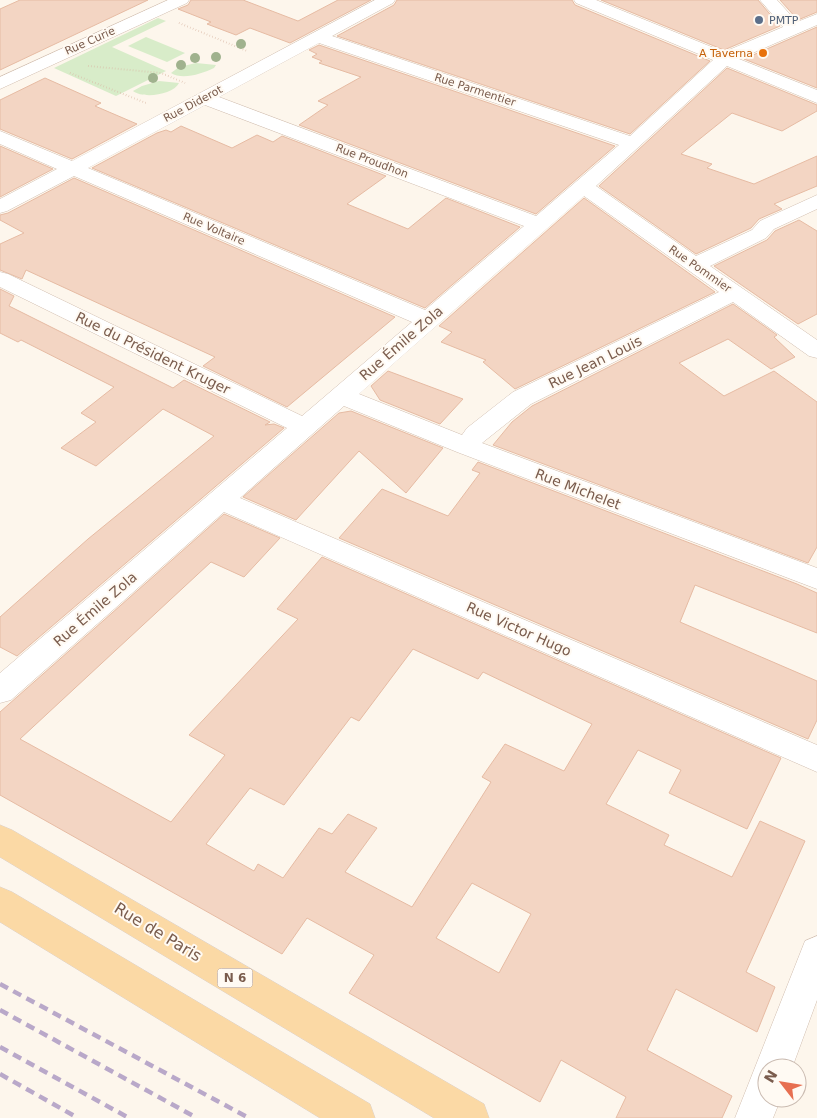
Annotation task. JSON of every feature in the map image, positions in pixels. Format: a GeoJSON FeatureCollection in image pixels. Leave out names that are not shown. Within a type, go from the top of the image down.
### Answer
{"type":"FeatureCollection","features":[{"type":"Feature","properties":{"kind":"main road","name":"Rue de Paris"},"geometry":{"type":"LineString","coordinates":[[0,840],[470,1118]]}},
{"type":"Feature","properties":{"kind":"main road"},"geometry":{"type":"LineString","coordinates":[[0,902],[356,1118]]}},
{"type":"Feature","properties":{"kind":"street","name":"Rue Curie"},"geometry":{"type":"LineString","coordinates":[[0,84],[182,0]]}},
{"type":"Feature","properties":{"kind":"street","name":"Rue Diderot"},"geometry":{"type":"LineString","coordinates":[[0,207],[386,0]]}},
{"type":"Feature","properties":{"kind":"street"},"geometry":{"type":"LineString","coordinates":[[768,0],[794,29]]}},
{"type":"Feature","properties":{"kind":"street"},"geometry":{"type":"LineString","coordinates":[[587,1],[817,97]]}},
{"type":"Feature","properties":{"kind":"street","name":"Rue Émile Zola"},"geometry":{"type":"LineString","coordinates":[[0,691],[583,186],[726,58],[817,19]]}},
{"type":"Feature","properties":{"kind":"street","name":"Rue Parmentier"},"geometry":{"type":"LineString","coordinates":[[317,37],[633,142]]}},
{"type":"Feature","properties":{"kind":"street","name":"Rue Proudhon"},"geometry":{"type":"LineString","coordinates":[[205,98],[538,224]]}},
{"type":"Feature","properties":{"kind":"street","name":"Rue Voltaire"},"geometry":{"type":"LineString","coordinates":[[0,137],[428,320]]}},
{"type":"Feature","properties":{"kind":"street","name":"Rue Pommier"},"geometry":{"type":"LineString","coordinates":[[583,186],[817,352]]}},
{"type":"Feature","properties":{"kind":"street"},"geometry":{"type":"LineString","coordinates":[[694,265],[759,234],[767,225],[817,202]]}},
{"type":"Feature","properties":{"kind":"street","name":"Rue du Président Kruger"},"geometry":{"type":"LineString","coordinates":[[0,278],[305,427]]}},
{"type":"Feature","properties":{"kind":"street","name":"Rue Jean Louis"},"geometry":{"type":"LineString","coordinates":[[466,446],[476,434],[522,398],[734,293]]}},
{"type":"Feature","properties":{"kind":"street","name":"Rue Michelet"},"geometry":{"type":"LineString","coordinates":[[341,396],[466,446],[817,579]]}},
{"type":"Feature","properties":{"kind":"street","name":"Rue Victor Hugo"},"geometry":{"type":"LineString","coordinates":[[222,500],[817,759]]}},
{"type":"Feature","properties":{"kind":"street"},"geometry":{"type":"LineString","coordinates":[[777,1058],[817,953]]}},
{"type":"Feature","properties":{"kind":"path"},"geometry":{"type":"LineString","coordinates":[[177,23],[254,53]]}},
{"type":"Feature","properties":{"kind":"path"},"geometry":{"type":"LineString","coordinates":[[81,66],[161,73]]}},
{"type":"Feature","properties":{"kind":"path"},"geometry":{"type":"LineString","coordinates":[[67,72],[152,106]]}},
{"type":"Feature","properties":{"kind":"green space"},"geometry":{"type":"Polygon","coordinates":[[[158,18],[166,21],[112,47],[166,71],[116,96],[54,68],[158,18]]]}},
{"type":"Feature","properties":{"kind":"green space"},"geometry":{"type":"Polygon","coordinates":[[[146,37],[185,53],[167,62],[128,46],[146,37]]]}},
{"type":"Feature","properties":{"kind":"green space"},"geometry":{"type":"Polygon","coordinates":[[[196,63],[216,65],[214,68],[198,74],[181,76],[171,73],[179,67],[196,63]]]}},
{"type":"Feature","properties":{"kind":"green space"},"geometry":{"type":"Polygon","coordinates":[[[159,81],[179,83],[176,87],[164,93],[144,95],[133,91],[142,86],[159,81]]]}},
{"type":"Feature","properties":{"kind":"building"},"geometry":{"type":"Polygon","coordinates":[[[20,0],[148,0],[0,70],[0,9],[20,0]]]}},
{"type":"Feature","properties":{"kind":"building"},"geometry":{"type":"Polygon","coordinates":[[[191,0],[243,0],[298,21],[338,0],[371,0],[290,43],[250,28],[236,35],[207,24],[211,22],[178,9],[188,5],[191,0]]]}},
{"type":"Feature","properties":{"kind":"building"},"geometry":{"type":"Polygon","coordinates":[[[397,0],[572,0],[575,5],[710,61],[630,134],[337,36],[394,5],[397,0]]]}},
{"type":"Feature","properties":{"kind":"building"},"geometry":{"type":"Polygon","coordinates":[[[601,0],[758,0],[780,26],[724,50],[601,0]]]}},
{"type":"Feature","properties":{"kind":"building"},"geometry":{"type":"Polygon","coordinates":[[[780,0],[817,0],[817,12],[798,20],[780,0]]]}},
{"type":"Feature","properties":{"kind":"building"},"geometry":{"type":"Polygon","coordinates":[[[817,27],[817,88],[744,59],[817,27]]]}},
{"type":"Feature","properties":{"kind":"building"},"geometry":{"type":"Polygon","coordinates":[[[319,45],[615,146],[536,214],[299,125],[328,105],[318,101],[361,77],[319,63],[322,61],[312,57],[317,54],[309,50],[319,45]]]}},
{"type":"Feature","properties":{"kind":"building"},"geometry":{"type":"Polygon","coordinates":[[[727,68],[817,105],[817,111],[782,131],[732,113],[681,154],[712,164],[707,168],[754,184],[817,156],[817,186],[774,204],[782,209],[759,219],[751,228],[696,254],[599,186],[727,68]]]}},
{"type":"Feature","properties":{"kind":"building"},"geometry":{"type":"Polygon","coordinates":[[[45,78],[101,103],[95,106],[137,124],[72,159],[0,129],[0,100],[45,78]]]}},
{"type":"Feature","properties":{"kind":"building"},"geometry":{"type":"Polygon","coordinates":[[[181,126],[232,148],[257,135],[273,142],[282,136],[386,176],[347,204],[408,229],[446,198],[520,227],[425,308],[92,168],[157,133],[166,130],[171,132],[181,126]]]}},
{"type":"Feature","properties":{"kind":"building"},"geometry":{"type":"Polygon","coordinates":[[[0,146],[53,169],[0,197],[0,146]]]}},
{"type":"Feature","properties":{"kind":"building"},"geometry":{"type":"Polygon","coordinates":[[[74,178],[395,317],[287,407],[203,366],[215,357],[26,270],[22,279],[0,270],[0,244],[24,233],[0,220],[0,215],[8,213],[74,178]]]}},
{"type":"Feature","properties":{"kind":"building"},"geometry":{"type":"Polygon","coordinates":[[[584,198],[715,292],[515,389],[483,362],[486,360],[441,342],[452,332],[439,326],[584,198]]]}},
{"type":"Feature","properties":{"kind":"building"},"geometry":{"type":"Polygon","coordinates":[[[799,220],[817,231],[817,314],[798,324],[714,266],[767,240],[775,231],[799,220]]]}},
{"type":"Feature","properties":{"kind":"building"},"geometry":{"type":"Polygon","coordinates":[[[0,289],[14,296],[9,306],[173,388],[184,380],[270,422],[265,425],[274,424],[284,428],[17,656],[0,647],[0,617],[88,539],[214,436],[163,409],[96,466],[61,448],[96,422],[81,413],[114,387],[21,340],[18,342],[0,333],[0,289]]]}},
{"type":"Feature","properties":{"kind":"building"},"geometry":{"type":"Polygon","coordinates":[[[733,304],[777,335],[774,337],[795,357],[771,369],[728,339],[679,363],[724,396],[774,371],[817,402],[817,547],[808,563],[493,445],[512,422],[532,406],[733,304]]]}},
{"type":"Feature","properties":{"kind":"building"},"geometry":{"type":"Polygon","coordinates":[[[388,371],[463,399],[440,424],[380,400],[371,386],[388,371]]]}},
{"type":"Feature","properties":{"kind":"building"},"geometry":{"type":"Polygon","coordinates":[[[351,411],[443,448],[406,493],[359,451],[296,520],[243,497],[339,413],[351,411]]]}},
{"type":"Feature","properties":{"kind":"building"},"geometry":{"type":"Polygon","coordinates":[[[478,462],[817,593],[817,633],[695,585],[680,622],[817,681],[817,720],[808,739],[339,538],[382,489],[448,516],[480,473],[472,470],[478,462]]]}},
{"type":"Feature","properties":{"kind":"building"},"geometry":{"type":"Polygon","coordinates":[[[224,514],[280,538],[244,577],[211,562],[20,739],[171,822],[225,755],[189,735],[298,619],[277,609],[322,557],[781,758],[747,829],[669,793],[681,770],[638,750],[606,804],[669,835],[664,845],[732,877],[760,821],[805,841],[746,972],[775,987],[757,1032],[676,989],[647,1050],[732,1096],[722,1118],[616,1118],[626,1097],[561,1060],[540,1102],[349,993],[374,955],[307,918],[282,954],[0,795],[0,712],[224,514]],[[413,649],[359,721],[351,717],[284,805],[250,788],[206,844],[254,871],[258,864],[283,878],[319,828],[332,834],[348,814],[377,828],[345,872],[412,907],[491,782],[482,777],[505,744],[564,771],[592,724],[483,672],[478,679],[413,649]],[[472,883],[436,938],[499,973],[531,914],[472,883]]]}},
{"type":"Feature","properties":{"kind":"railway"},"geometry":{"type":"LineString","coordinates":[[0,984],[249,1118]]}},
{"type":"Feature","properties":{"kind":"railway"},"geometry":{"type":"LineString","coordinates":[[0,1010],[197,1118]]}},
{"type":"Feature","properties":{"kind":"railway"},"geometry":{"type":"LineString","coordinates":[[0,1047],[129,1118]]}},
{"type":"Feature","properties":{"kind":"railway"},"geometry":{"type":"LineString","coordinates":[[0,1074],[78,1118]]}},
{"type":"Feature","properties":{"kind":"place","name":"PMTP"},"geometry":{"type":"Point","coordinates":[759,20]}},
{"type":"Feature","properties":{"kind":"place","name":"A Taverna"},"geometry":{"type":"Point","coordinates":[763,53]}}]}
